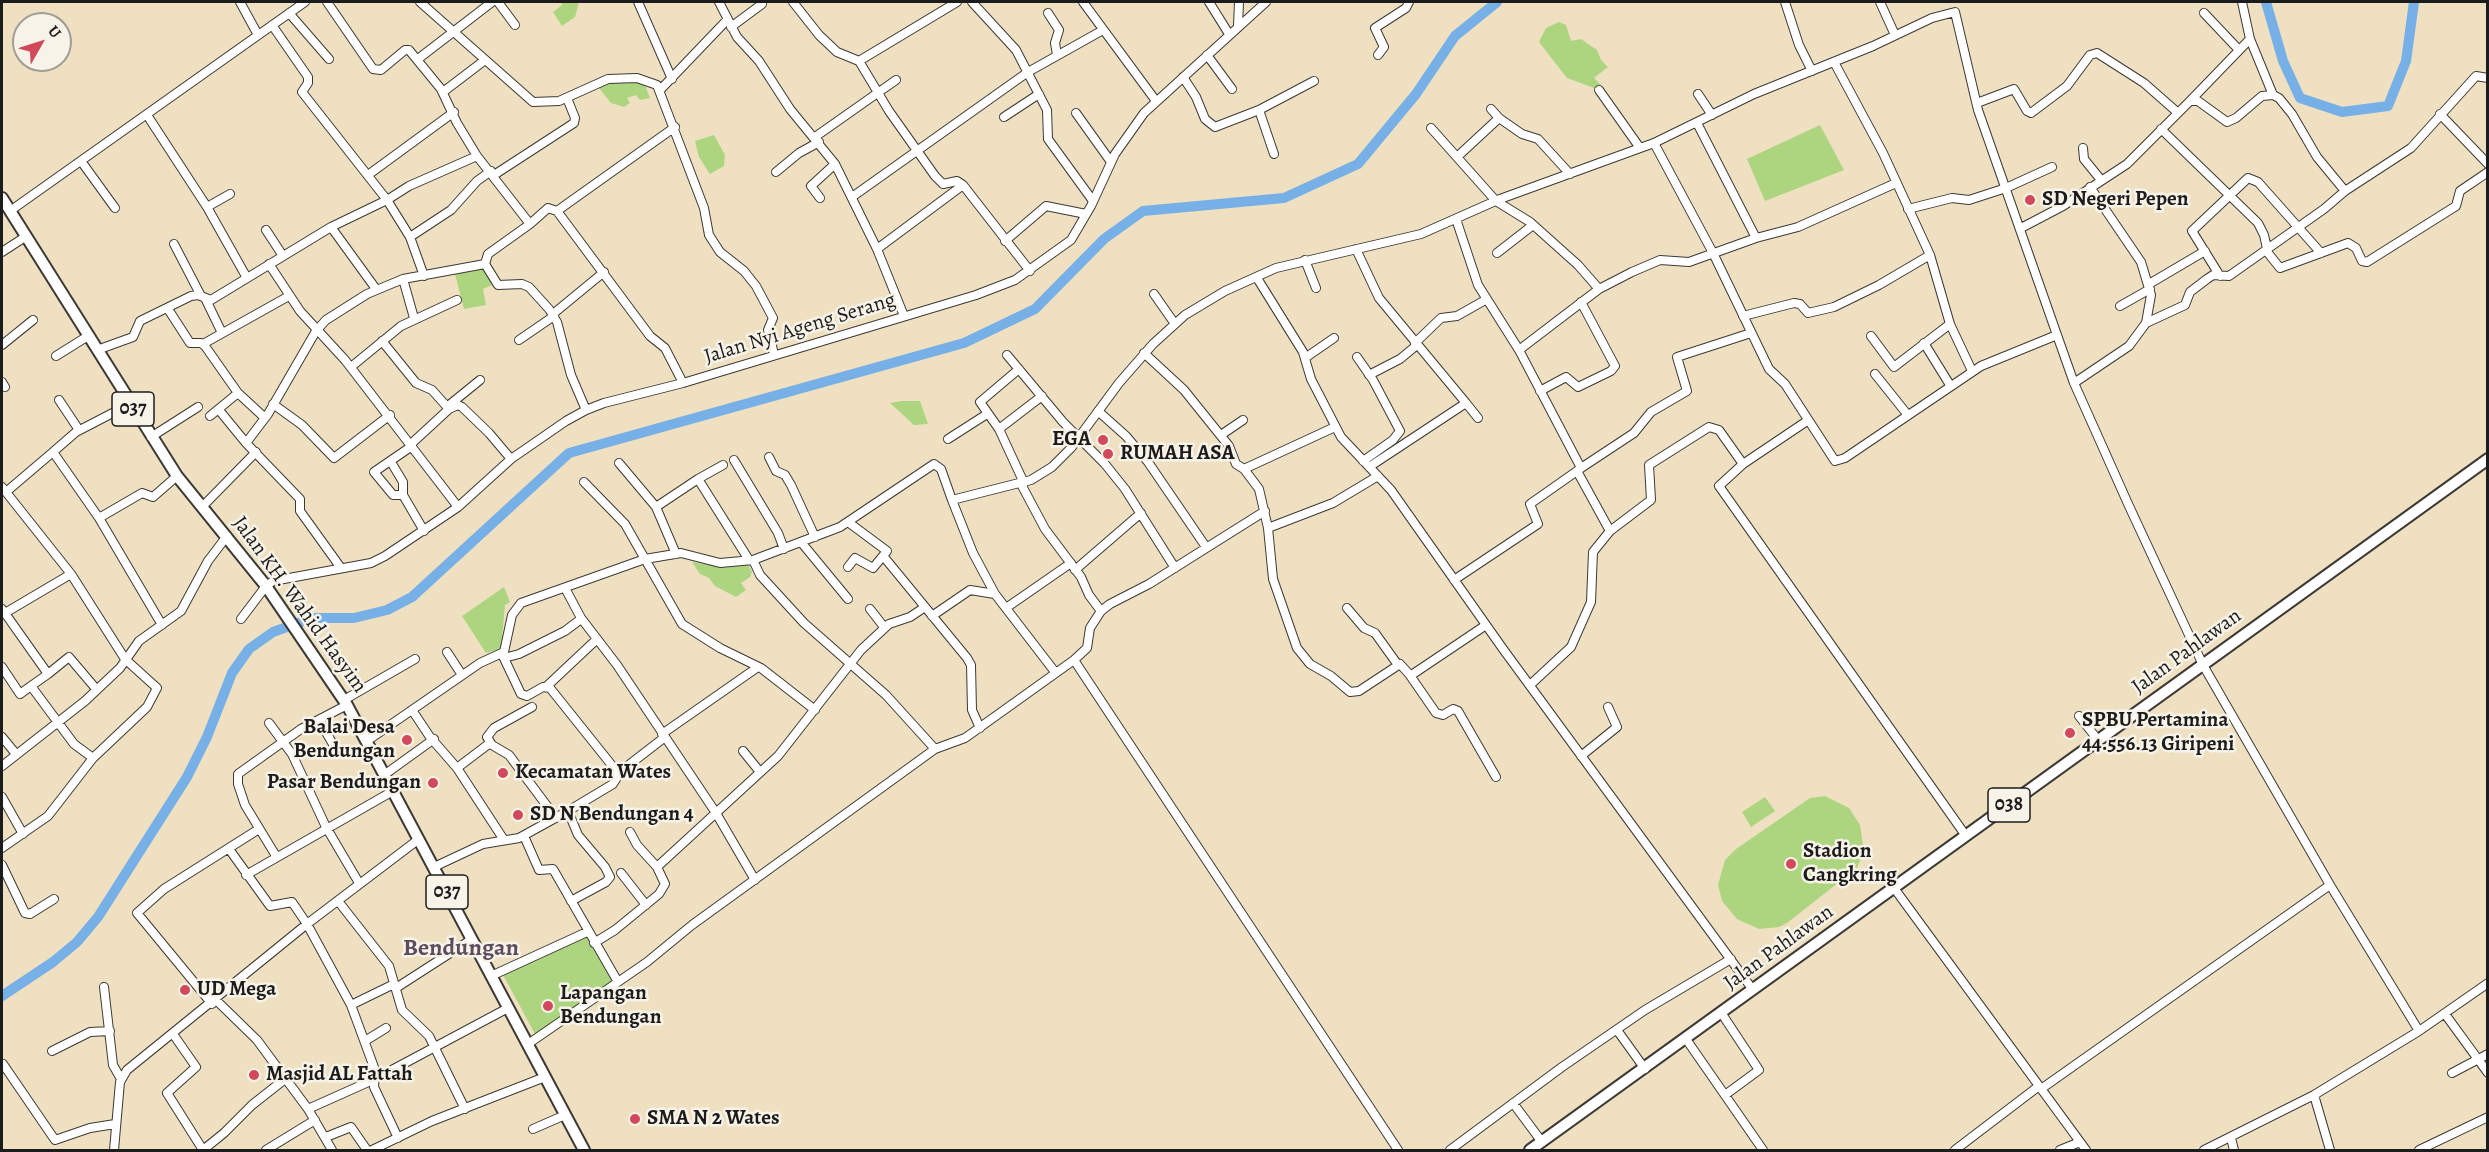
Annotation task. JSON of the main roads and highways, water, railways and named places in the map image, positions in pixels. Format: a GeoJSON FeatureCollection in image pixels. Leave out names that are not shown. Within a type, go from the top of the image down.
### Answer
{"type":"FeatureCollection","features":[{"type":"Feature","properties":{"kind":"main road","name":"Jalan KH. Wahid Hasyim"},"geometry":{"type":"LineString","coordinates":[[2,198],[177,476],[266,586],[346,703],[584,1150]]}},
{"type":"Feature","properties":{"kind":"main road","name":"Jalan Pahlawan"},"geometry":{"type":"LineString","coordinates":[[1530,1150],[1722,1014],[2487,459]]}},
{"type":"Feature","properties":{"kind":"waterway"},"geometry":{"type":"LineString","coordinates":[[2,996],[53,962],[77,942],[98,917],[187,777],[207,737],[232,673],[249,649],[273,632],[312,618],[354,618],[387,610],[412,597],[569,453],[964,343],[1035,309],[1104,239],[1143,211],[1284,198],[1358,164],[1416,94],[1455,36],[1497,2]]}},
{"type":"Feature","properties":{"kind":"waterway"},"geometry":{"type":"LineString","coordinates":[[2266,2],[2283,61],[2300,98],[2342,112],[2388,106],[2406,61],[2414,2]]}},
{"type":"Feature","properties":{"kind":"place","name":"SD Negeri Pepen"},"geometry":{"type":"Point","coordinates":[2030,200]}},
{"type":"Feature","properties":{"kind":"place","name":"EGA"},"geometry":{"type":"Point","coordinates":[1103,440]}},
{"type":"Feature","properties":{"kind":"place","name":"RUMAH ASA"},"geometry":{"type":"Point","coordinates":[1108,454]}},
{"type":"Feature","properties":{"kind":"place","name":"SPBU Pertamina 44.556.13 Giripeni"},"geometry":{"type":"Point","coordinates":[2070,733]}},
{"type":"Feature","properties":{"kind":"place","name":"Balai Desa Bendungan"},"geometry":{"type":"Point","coordinates":[407,740]}},
{"type":"Feature","properties":{"kind":"place","name":"Kecamatan Wates"},"geometry":{"type":"Point","coordinates":[503,773]}},
{"type":"Feature","properties":{"kind":"place","name":"Pasar Bendungan"},"geometry":{"type":"Point","coordinates":[433,783]}},
{"type":"Feature","properties":{"kind":"place","name":"SD N Bendungan 4"},"geometry":{"type":"Point","coordinates":[518,815]}},
{"type":"Feature","properties":{"kind":"place","name":"Stadion Cangkring"},"geometry":{"type":"Point","coordinates":[1791,864]}},
{"type":"Feature","properties":{"kind":"place","name":"UD Mega"},"geometry":{"type":"Point","coordinates":[185,990]}},
{"type":"Feature","properties":{"kind":"place","name":"Lapangan Bendungan"},"geometry":{"type":"Point","coordinates":[548,1006]}},
{"type":"Feature","properties":{"kind":"place","name":"Masjid AL Fattah"},"geometry":{"type":"Point","coordinates":[254,1075]}},
{"type":"Feature","properties":{"kind":"place","name":"SMA N 2 Wates"},"geometry":{"type":"Point","coordinates":[635,1119]}},
{"type":"Feature","properties":{"kind":"district","name":"Bendungan"},"geometry":{"type":"Point","coordinates":[461,949]}}]}
